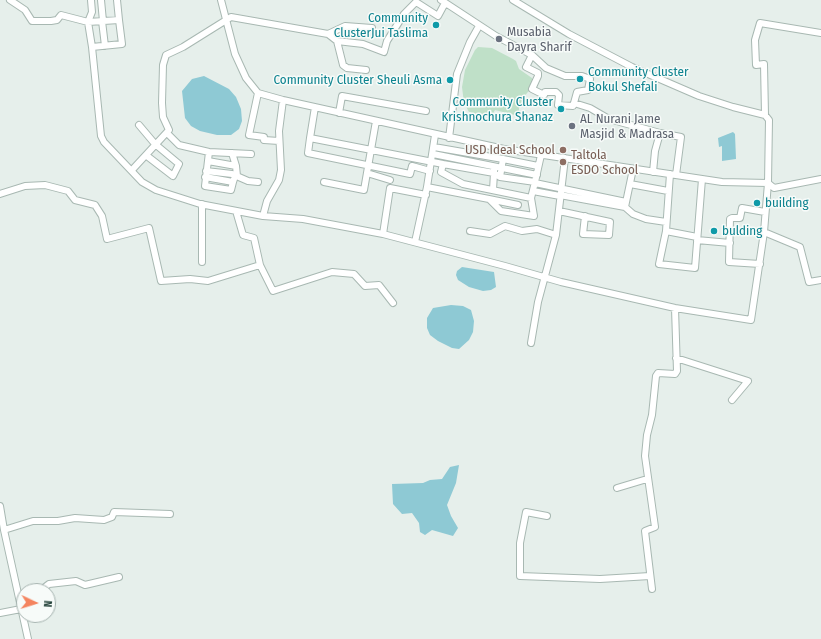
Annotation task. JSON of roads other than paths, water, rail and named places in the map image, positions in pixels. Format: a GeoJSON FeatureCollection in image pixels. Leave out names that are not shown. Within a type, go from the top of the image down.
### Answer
{"type":"FeatureCollection","features":[{"type":"Feature","properties":{"kind":"street"},"geometry":{"type":"LineString","coordinates":[[10,0],[25,10],[32,21],[35,22],[57,20],[61,15],[88,22],[119,20]]}},
{"type":"Feature","properties":{"kind":"street"},"geometry":{"type":"LineString","coordinates":[[91,0],[92,12],[88,22],[101,136],[104,142],[142,182],[156,190],[202,204],[236,211],[263,216],[303,219],[383,234],[505,266],[544,278],[676,308],[751,320],[764,232],[768,183],[769,120],[765,115],[699,96],[632,67],[569,34],[513,0]]}},
{"type":"Feature","properties":{"kind":"street"},"geometry":{"type":"LineString","coordinates":[[101,0],[105,46]]}},
{"type":"Feature","properties":{"kind":"street"},"geometry":{"type":"LineString","coordinates":[[92,47],[122,44],[117,0]]}},
{"type":"Feature","properties":{"kind":"street"},"geometry":{"type":"LineString","coordinates":[[221,0],[235,54],[246,78],[258,93],[435,135],[540,155],[722,182],[768,183],[774,188],[821,179]]}},
{"type":"Feature","properties":{"kind":"street"},"geometry":{"type":"LineString","coordinates":[[132,170],[147,156],[169,129],[164,117],[162,103],[162,65],[166,55],[183,47],[231,17],[328,34],[337,41],[363,44],[384,52],[387,41],[413,2],[416,2],[438,16],[443,2],[479,26],[532,55],[546,68],[565,76],[582,76],[590,79],[588,90],[577,92],[573,106],[558,104],[559,95],[556,92],[545,92],[544,95],[532,89],[538,73],[526,67],[532,55]]}},
{"type":"Feature","properties":{"kind":"street"},"geometry":{"type":"LineString","coordinates":[[765,115],[764,64],[756,65],[755,40],[760,23],[821,33]]}},
{"type":"Feature","properties":{"kind":"street"},"geometry":{"type":"LineString","coordinates":[[328,34],[345,26],[372,28]]}},
{"type":"Feature","properties":{"kind":"street"},"geometry":{"type":"LineString","coordinates":[[449,138],[457,74],[470,42],[479,26]]}},
{"type":"Feature","properties":{"kind":"street"},"geometry":{"type":"LineString","coordinates":[[337,41],[343,65],[347,68],[366,70]]}},
{"type":"Feature","properties":{"kind":"street"},"geometry":{"type":"LineString","coordinates":[[258,93],[249,135],[264,137],[264,140],[279,141]]}},
{"type":"Feature","properties":{"kind":"street"},"geometry":{"type":"LineString","coordinates":[[339,112],[342,96],[426,111]]}},
{"type":"Feature","properties":{"kind":"street"},"geometry":{"type":"LineString","coordinates":[[263,216],[267,201],[279,180],[281,170],[279,141],[283,100]]}},
{"type":"Feature","properties":{"kind":"street"},"geometry":{"type":"LineString","coordinates":[[574,103],[590,108],[609,119],[660,133],[681,137],[668,191],[666,231],[659,264],[695,268],[702,179]]}},
{"type":"Feature","properties":{"kind":"street"},"geometry":{"type":"LineString","coordinates":[[315,107],[308,153],[410,174],[412,166],[430,170]]}},
{"type":"Feature","properties":{"kind":"street"},"geometry":{"type":"LineString","coordinates":[[324,182],[367,190],[367,166],[376,121]]}},
{"type":"Feature","properties":{"kind":"street"},"geometry":{"type":"LineString","coordinates":[[139,126],[156,144],[179,164],[176,178],[147,156]]}},
{"type":"Feature","properties":{"kind":"street"},"geometry":{"type":"LineString","coordinates":[[167,133],[179,145],[209,152],[251,154]]}},
{"type":"Feature","properties":{"kind":"street"},"geometry":{"type":"LineString","coordinates":[[653,172],[655,151],[660,133]]}},
{"type":"Feature","properties":{"kind":"street"},"geometry":{"type":"LineString","coordinates":[[415,242],[433,158],[435,135]]}},
{"type":"Feature","properties":{"kind":"street"},"geometry":{"type":"LineString","coordinates":[[310,138],[370,149],[433,158],[536,180],[626,204],[633,214],[646,219],[666,222]]}},
{"type":"Feature","properties":{"kind":"street"},"geometry":{"type":"LineString","coordinates":[[434,147],[538,166]]}},
{"type":"Feature","properties":{"kind":"street"},"geometry":{"type":"LineString","coordinates":[[209,152],[205,186],[228,190],[231,190],[235,178],[236,166],[232,153]]}},
{"type":"Feature","properties":{"kind":"street"},"geometry":{"type":"LineString","coordinates":[[489,199],[501,211],[534,216],[531,198],[536,180],[540,155]]}},
{"type":"Feature","properties":{"kind":"street"},"geometry":{"type":"LineString","coordinates":[[433,158],[443,164],[497,172]]}},
{"type":"Feature","properties":{"kind":"street"},"geometry":{"type":"LineString","coordinates":[[531,343],[538,302],[556,235],[565,158]]}},
{"type":"Feature","properties":{"kind":"street"},"geometry":{"type":"LineString","coordinates":[[493,190],[497,172],[503,159]]}},
{"type":"Feature","properties":{"kind":"street"},"geometry":{"type":"LineString","coordinates":[[208,161],[236,166]]}},
{"type":"Feature","properties":{"kind":"street"},"geometry":{"type":"LineString","coordinates":[[443,164],[441,172],[463,184],[531,198]]}},
{"type":"Feature","properties":{"kind":"street"},"geometry":{"type":"LineString","coordinates":[[626,204],[633,169]]}},
{"type":"Feature","properties":{"kind":"street"},"geometry":{"type":"LineString","coordinates":[[367,173],[390,180]]}},
{"type":"Feature","properties":{"kind":"street"},"geometry":{"type":"LineString","coordinates":[[206,174],[258,182]]}},
{"type":"Feature","properties":{"kind":"street"},"geometry":{"type":"LineString","coordinates":[[630,184],[668,191]]}},
{"type":"Feature","properties":{"kind":"street"},"geometry":{"type":"LineString","coordinates":[[0,194],[25,186],[45,185],[68,191],[75,200],[95,205],[102,216],[107,239],[149,228],[161,281],[190,279],[208,281],[260,265]]}},
{"type":"Feature","properties":{"kind":"street"},"geometry":{"type":"LineString","coordinates":[[427,187],[518,205]]}},
{"type":"Feature","properties":{"kind":"street"},"geometry":{"type":"LineString","coordinates":[[383,234],[390,188],[426,195]]}},
{"type":"Feature","properties":{"kind":"street"},"geometry":{"type":"LineString","coordinates":[[533,191],[560,196],[626,204]]}},
{"type":"Feature","properties":{"kind":"street"},"geometry":{"type":"LineString","coordinates":[[202,204],[202,262]]}},
{"type":"Feature","properties":{"kind":"street"},"geometry":{"type":"LineString","coordinates":[[760,264],[730,262],[730,218],[740,218],[742,208],[765,212]]}},
{"type":"Feature","properties":{"kind":"street"},"geometry":{"type":"LineString","coordinates":[[236,211],[243,235],[254,238],[260,265],[273,291],[332,272],[354,274],[365,286],[379,285],[393,303]]}},
{"type":"Feature","properties":{"kind":"street"},"geometry":{"type":"LineString","coordinates":[[559,211],[585,216],[610,222],[609,236],[583,234],[585,216]]}},
{"type":"Feature","properties":{"kind":"street"},"geometry":{"type":"LineString","coordinates":[[470,231],[490,234],[505,226],[522,230],[537,229],[556,235]]}},
{"type":"Feature","properties":{"kind":"street"},"geometry":{"type":"LineString","coordinates":[[666,231],[697,239],[730,243]]}},
{"type":"Feature","properties":{"kind":"street"},"geometry":{"type":"LineString","coordinates":[[764,232],[800,247],[809,282],[821,280]]}},
{"type":"Feature","properties":{"kind":"street"},"geometry":{"type":"LineString","coordinates":[[652,590],[645,531],[655,528],[646,479],[645,456],[647,435],[652,415],[656,376],[658,373],[675,374],[677,371],[676,308]]}},
{"type":"Feature","properties":{"kind":"street"},"geometry":{"type":"LineString","coordinates":[[676,358],[748,381],[732,400]]}},
{"type":"Feature","properties":{"kind":"street"},"geometry":{"type":"LineString","coordinates":[[617,488],[646,479]]}},
{"type":"Feature","properties":{"kind":"street"},"geometry":{"type":"LineString","coordinates":[[0,506],[16,583]]}},
{"type":"Feature","properties":{"kind":"street"},"geometry":{"type":"LineString","coordinates":[[4,530],[33,521],[58,521],[75,518],[104,520],[112,517],[114,512],[170,514]]}},
{"type":"Feature","properties":{"kind":"street"},"geometry":{"type":"LineString","coordinates":[[547,516],[526,512],[520,543],[520,576],[600,579],[650,576]]}},
{"type":"Feature","properties":{"kind":"street"},"geometry":{"type":"LineString","coordinates":[[56,583],[76,581],[85,584],[119,577]]}},
{"type":"Feature","properties":{"kind":"street"},"geometry":{"type":"LineString","coordinates":[[0,613],[16,609]]}},
{"type":"Feature","properties":{"kind":"street"},"geometry":{"type":"LineString","coordinates":[[25,623],[28,639]]}},
{"type":"Feature","properties":{"kind":"water"},"geometry":{"type":"Polygon","coordinates":[[[204,76],[229,89],[236,97],[241,109],[242,121],[239,129],[231,135],[217,135],[200,131],[191,126],[185,118],[182,91],[192,79],[204,76]]]}},
{"type":"Feature","properties":{"kind":"water"},"geometry":{"type":"Polygon","coordinates":[[[733,132],[735,134],[736,159],[722,161],[722,146],[719,147],[718,138],[733,132]]]}},
{"type":"Feature","properties":{"kind":"water"},"geometry":{"type":"Polygon","coordinates":[[[462,267],[494,272],[496,287],[491,290],[483,291],[469,287],[458,280],[456,275],[457,271],[462,267]]]}},
{"type":"Feature","properties":{"kind":"water"},"geometry":{"type":"Polygon","coordinates":[[[451,305],[463,306],[471,310],[474,321],[473,332],[469,340],[459,349],[452,348],[438,341],[430,335],[427,328],[427,318],[433,308],[451,305]]]}},
{"type":"Feature","properties":{"kind":"water"},"geometry":{"type":"Polygon","coordinates":[[[459,465],[456,483],[447,505],[458,528],[453,536],[432,530],[425,535],[420,532],[419,523],[412,513],[402,514],[393,504],[392,484],[423,483],[430,480],[442,479],[450,467],[459,465]]]}},
{"type":"Feature","properties":{"kind":"place","name":"Community ClusterJui Taslima"},"geometry":{"type":"Point","coordinates":[436,25]}},
{"type":"Feature","properties":{"kind":"place","name":"Musabia Dayra Sharif"},"geometry":{"type":"Point","coordinates":[499,39]}},
{"type":"Feature","properties":{"kind":"place","name":"Community Cluster Bokul Shefali"},"geometry":{"type":"Point","coordinates":[580,79]}},
{"type":"Feature","properties":{"kind":"place","name":"Community Cluster Sheuli Asma"},"geometry":{"type":"Point","coordinates":[450,80]}},
{"type":"Feature","properties":{"kind":"place","name":"Community Cluster Krishnochura Shanaz"},"geometry":{"type":"Point","coordinates":[561,109]}},
{"type":"Feature","properties":{"kind":"place","name":"AL Nurani Jame Masjid & Madrasa"},"geometry":{"type":"Point","coordinates":[572,126]}},
{"type":"Feature","properties":{"kind":"place","name":"USD Ideal School"},"geometry":{"type":"Point","coordinates":[563,150]}},
{"type":"Feature","properties":{"kind":"place","name":"Taltola ESDO School"},"geometry":{"type":"Point","coordinates":[563,162]}},
{"type":"Feature","properties":{"kind":"place","name":"building"},"geometry":{"type":"Point","coordinates":[757,203]}},
{"type":"Feature","properties":{"kind":"place","name":"bulding"},"geometry":{"type":"Point","coordinates":[714,231]}}]}
